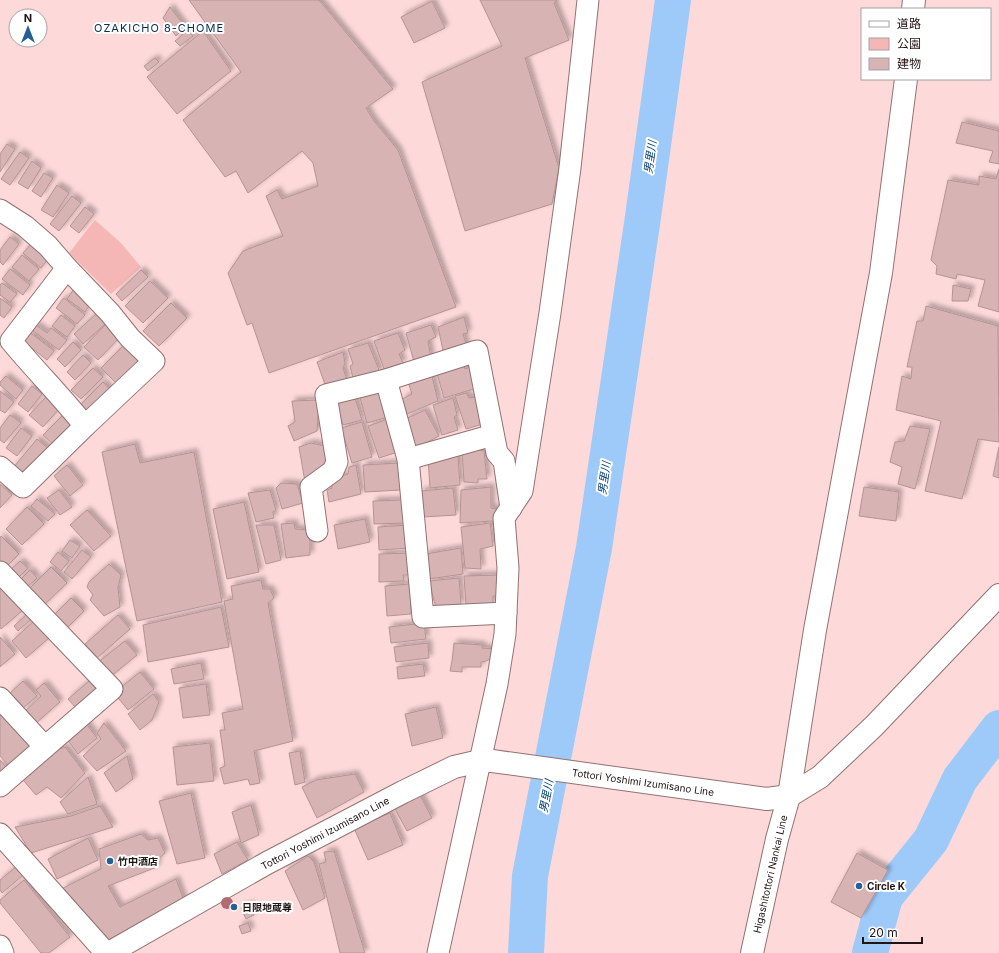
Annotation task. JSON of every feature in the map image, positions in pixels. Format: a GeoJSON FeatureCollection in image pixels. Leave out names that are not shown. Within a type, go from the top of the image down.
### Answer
{"type":"FeatureCollection","features":[{"type":"Feature","properties":{"kind":"main road","name":"Higashitottori Nankai Line"},"geometry":{"type":"LineString","coordinates":[[752,953],[777,839],[789,796],[815,630],[881,273],[906,80]]}},
{"type":"Feature","properties":{"kind":"main road","name":"Tottori Yoshimi Izumisano Line"},"geometry":{"type":"LineString","coordinates":[[107,953],[267,863],[454,767],[486,761],[766,800],[789,796],[820,777],[874,726],[999,595]]}},
{"type":"Feature","properties":{"kind":"street"},"geometry":{"type":"LineString","coordinates":[[438,953],[486,761],[505,634],[508,568],[504,518],[522,491],[550,314],[570,168],[588,0]]}},
{"type":"Feature","properties":{"kind":"street"},"geometry":{"type":"LineString","coordinates":[[0,210],[25,226],[48,246],[66,268],[110,312],[130,338],[154,361],[85,426],[24,487],[0,467]]}},
{"type":"Feature","properties":{"kind":"street"},"geometry":{"type":"LineString","coordinates":[[66,268],[4,343],[31,365],[62,398],[85,426]]}},
{"type":"Feature","properties":{"kind":"street"},"geometry":{"type":"LineString","coordinates":[[318,531],[311,487],[333,471],[337,462],[326,395],[386,380],[477,351],[497,453],[504,461],[511,508]]}},
{"type":"Feature","properties":{"kind":"street"},"geometry":{"type":"LineString","coordinates":[[386,380],[408,459],[423,617],[506,612]]}},
{"type":"Feature","properties":{"kind":"street"},"geometry":{"type":"LineString","coordinates":[[408,459],[494,435]]}},
{"type":"Feature","properties":{"kind":"street"},"geometry":{"type":"LineString","coordinates":[[0,572],[112,689],[0,786]]}},
{"type":"Feature","properties":{"kind":"street"},"geometry":{"type":"LineString","coordinates":[[0,698],[45,747]]}},
{"type":"Feature","properties":{"kind":"street"},"geometry":{"type":"LineString","coordinates":[[0,834],[107,953]]}},
{"type":"Feature","properties":{"kind":"street"},"geometry":{"type":"LineString","coordinates":[[0,946],[2,953]]}},
{"type":"Feature","properties":{"kind":"green space"},"geometry":{"type":"Polygon","coordinates":[[[95,220],[121,243],[141,267],[111,294],[69,253],[95,220]]]}},
{"type":"Feature","properties":{"kind":"building"},"geometry":{"type":"Polygon","coordinates":[[[189,0],[319,0],[393,89],[366,108],[374,121],[398,150],[456,307],[269,373],[252,323],[247,325],[228,273],[243,251],[283,236],[266,196],[277,190],[282,199],[318,186],[313,163],[302,151],[248,193],[236,171],[225,177],[183,120],[241,72],[189,0]]]}},
{"type":"Feature","properties":{"kind":"building"},"geometry":{"type":"Polygon","coordinates":[[[480,0],[557,0],[554,3],[569,40],[525,58],[559,168],[552,204],[465,231],[422,82],[502,46],[480,0]]]}},
{"type":"Feature","properties":{"kind":"building"},"geometry":{"type":"Polygon","coordinates":[[[432,1],[445,28],[414,43],[401,17],[432,1]]]}},
{"type":"Feature","properties":{"kind":"building"},"geometry":{"type":"Polygon","coordinates":[[[170,7],[185,27],[176,36],[163,18],[170,7]]]}},
{"type":"Feature","properties":{"kind":"building"},"geometry":{"type":"Polygon","coordinates":[[[188,30],[193,36],[180,46],[175,41],[188,30]]]}},
{"type":"Feature","properties":{"kind":"building"},"geometry":{"type":"Polygon","coordinates":[[[203,31],[231,71],[177,114],[147,77],[203,31]]]}},
{"type":"Feature","properties":{"kind":"building"},"geometry":{"type":"Polygon","coordinates":[[[155,58],[159,62],[148,71],[144,66],[155,58]]]}},
{"type":"Feature","properties":{"kind":"building"},"geometry":{"type":"Polygon","coordinates":[[[962,122],[999,131],[999,164],[989,162],[993,151],[956,143],[962,122]]]}},
{"type":"Feature","properties":{"kind":"building"},"geometry":{"type":"Polygon","coordinates":[[[7,144],[15,149],[0,172],[0,154],[7,144]]]}},
{"type":"Feature","properties":{"kind":"building"},"geometry":{"type":"Polygon","coordinates":[[[20,152],[29,158],[10,185],[1,179],[20,152]]]}},
{"type":"Feature","properties":{"kind":"building"},"geometry":{"type":"Polygon","coordinates":[[[32,161],[41,168],[28,189],[18,183],[32,161]]]}},
{"type":"Feature","properties":{"kind":"building"},"geometry":{"type":"Polygon","coordinates":[[[999,169],[999,312],[978,306],[985,280],[957,274],[956,279],[936,274],[937,266],[931,260],[948,180],[979,185],[979,176],[996,179],[999,169]]]}},
{"type":"Feature","properties":{"kind":"building"},"geometry":{"type":"Polygon","coordinates":[[[44,173],[53,178],[41,197],[32,191],[44,173]]]}},
{"type":"Feature","properties":{"kind":"building"},"geometry":{"type":"Polygon","coordinates":[[[57,185],[69,193],[53,217],[41,210],[57,185]]]}},
{"type":"Feature","properties":{"kind":"building"},"geometry":{"type":"Polygon","coordinates":[[[72,196],[81,203],[59,231],[50,224],[72,196]]]}},
{"type":"Feature","properties":{"kind":"building"},"geometry":{"type":"Polygon","coordinates":[[[85,207],[94,214],[79,233],[70,226],[85,207]]]}},
{"type":"Feature","properties":{"kind":"building"},"geometry":{"type":"Polygon","coordinates":[[[10,237],[19,244],[3,265],[0,262],[0,250],[10,237]]]}},
{"type":"Feature","properties":{"kind":"building"},"geometry":{"type":"Polygon","coordinates":[[[31,244],[49,258],[41,268],[23,253],[31,244]]]}},
{"type":"Feature","properties":{"kind":"building"},"geometry":{"type":"Polygon","coordinates":[[[22,255],[39,269],[29,281],[12,267],[22,255]]]}},
{"type":"Feature","properties":{"kind":"building"},"geometry":{"type":"Polygon","coordinates":[[[10,269],[30,285],[23,295],[2,279],[10,269]]]}},
{"type":"Feature","properties":{"kind":"building"},"geometry":{"type":"Polygon","coordinates":[[[141,270],[148,277],[122,301],[116,294],[141,270]]]}},
{"type":"Feature","properties":{"kind":"building"},"geometry":{"type":"Polygon","coordinates":[[[150,281],[168,298],[143,323],[125,306],[150,281]]]}},
{"type":"Feature","properties":{"kind":"building"},"geometry":{"type":"Polygon","coordinates":[[[2,283],[17,294],[10,302],[0,295],[0,285],[2,283]]]}},
{"type":"Feature","properties":{"kind":"building"},"geometry":{"type":"Polygon","coordinates":[[[953,285],[971,289],[968,301],[952,301],[953,285]]]}},
{"type":"Feature","properties":{"kind":"building"},"geometry":{"type":"Polygon","coordinates":[[[74,289],[92,301],[85,312],[67,299],[74,289]]]}},
{"type":"Feature","properties":{"kind":"building"},"geometry":{"type":"Polygon","coordinates":[[[0,298],[12,307],[4,318],[0,315],[0,298]]]}},
{"type":"Feature","properties":{"kind":"building"},"geometry":{"type":"Polygon","coordinates":[[[64,298],[85,315],[77,324],[56,308],[64,298]]]}},
{"type":"Feature","properties":{"kind":"building"},"geometry":{"type":"Polygon","coordinates":[[[171,303],[187,318],[159,346],[143,331],[171,303]]]}},
{"type":"Feature","properties":{"kind":"building"},"geometry":{"type":"Polygon","coordinates":[[[926,306],[998,326],[999,442],[978,439],[962,499],[925,491],[941,421],[896,410],[902,376],[911,379],[912,367],[907,367],[917,321],[923,321],[926,306]]]}},
{"type":"Feature","properties":{"kind":"building"},"geometry":{"type":"Polygon","coordinates":[[[96,314],[105,324],[83,344],[74,334],[96,314]]]}},
{"type":"Feature","properties":{"kind":"building"},"geometry":{"type":"Polygon","coordinates":[[[61,315],[75,326],[67,337],[52,326],[61,315]]]}},
{"type":"Feature","properties":{"kind":"building"},"geometry":{"type":"Polygon","coordinates":[[[464,317],[468,333],[463,334],[467,347],[444,355],[438,327],[464,317]]]}},
{"type":"Feature","properties":{"kind":"building"},"geometry":{"type":"Polygon","coordinates":[[[106,324],[120,337],[98,360],[84,347],[106,324]]]}},
{"type":"Feature","properties":{"kind":"building"},"geometry":{"type":"Polygon","coordinates":[[[36,325],[47,333],[51,328],[67,340],[59,350],[32,330],[36,325]]]}},
{"type":"Feature","properties":{"kind":"building"},"geometry":{"type":"Polygon","coordinates":[[[431,325],[436,337],[428,341],[431,358],[414,362],[406,333],[431,325]]]}},
{"type":"Feature","properties":{"kind":"building"},"geometry":{"type":"Polygon","coordinates":[[[31,333],[54,351],[47,360],[24,342],[31,333]]]}},
{"type":"Feature","properties":{"kind":"building"},"geometry":{"type":"Polygon","coordinates":[[[398,333],[405,350],[399,354],[403,363],[384,369],[374,341],[398,333]]]}},
{"type":"Feature","properties":{"kind":"building"},"geometry":{"type":"Polygon","coordinates":[[[73,342],[81,350],[65,367],[57,359],[73,342]]]}},
{"type":"Feature","properties":{"kind":"building"},"geometry":{"type":"Polygon","coordinates":[[[126,343],[142,360],[117,384],[101,368],[126,343]]]}},
{"type":"Feature","properties":{"kind":"building"},"geometry":{"type":"Polygon","coordinates":[[[368,343],[380,372],[353,378],[350,366],[353,364],[348,349],[368,343]]]}},
{"type":"Feature","properties":{"kind":"building"},"geometry":{"type":"Polygon","coordinates":[[[343,352],[345,363],[343,368],[347,380],[327,390],[317,362],[343,352]]]}},
{"type":"Feature","properties":{"kind":"building"},"geometry":{"type":"Polygon","coordinates":[[[83,355],[91,363],[75,380],[67,372],[83,355]]]}},
{"type":"Feature","properties":{"kind":"building"},"geometry":{"type":"Polygon","coordinates":[[[463,362],[465,369],[472,366],[477,388],[444,398],[436,370],[463,362]]]}},
{"type":"Feature","properties":{"kind":"building"},"geometry":{"type":"Polygon","coordinates":[[[93,368],[103,377],[81,399],[71,390],[93,368]]]}},
{"type":"Feature","properties":{"kind":"building"},"geometry":{"type":"Polygon","coordinates":[[[431,372],[438,401],[407,414],[402,399],[412,394],[407,379],[431,372]]]}},
{"type":"Feature","properties":{"kind":"building"},"geometry":{"type":"Polygon","coordinates":[[[6,376],[23,390],[16,399],[0,385],[0,382],[6,376]]]}},
{"type":"Feature","properties":{"kind":"building"},"geometry":{"type":"Polygon","coordinates":[[[103,382],[113,393],[90,416],[79,406],[103,382]]]}},
{"type":"Feature","properties":{"kind":"building"},"geometry":{"type":"Polygon","coordinates":[[[32,386],[42,394],[28,412],[18,404],[32,386]]]}},
{"type":"Feature","properties":{"kind":"building"},"geometry":{"type":"Polygon","coordinates":[[[380,389],[388,417],[367,423],[359,394],[380,389]]]}},
{"type":"Feature","properties":{"kind":"building"},"geometry":{"type":"Polygon","coordinates":[[[0,391],[14,402],[5,413],[0,410],[0,391]]]}},
{"type":"Feature","properties":{"kind":"building"},"geometry":{"type":"Polygon","coordinates":[[[466,393],[469,398],[478,397],[483,424],[466,429],[455,396],[466,393]]]}},
{"type":"Feature","properties":{"kind":"building"},"geometry":{"type":"Polygon","coordinates":[[[46,397],[59,409],[43,427],[29,415],[46,397]]]}},
{"type":"Feature","properties":{"kind":"building"},"geometry":{"type":"Polygon","coordinates":[[[355,398],[362,420],[343,425],[336,403],[355,398]]]}},
{"type":"Feature","properties":{"kind":"building"},"geometry":{"type":"Polygon","coordinates":[[[453,398],[457,415],[454,417],[458,430],[442,435],[433,405],[453,398]]]}},
{"type":"Feature","properties":{"kind":"building"},"geometry":{"type":"Polygon","coordinates":[[[319,400],[317,431],[294,441],[288,426],[295,422],[292,401],[319,400]]]}},
{"type":"Feature","properties":{"kind":"building"},"geometry":{"type":"Polygon","coordinates":[[[425,410],[439,436],[415,449],[405,419],[425,410]]]}},
{"type":"Feature","properties":{"kind":"building"},"geometry":{"type":"Polygon","coordinates":[[[10,415],[21,423],[4,443],[0,440],[0,428],[10,415]]]}},
{"type":"Feature","properties":{"kind":"building"},"geometry":{"type":"Polygon","coordinates":[[[62,416],[73,427],[55,446],[43,435],[62,416]]]}},
{"type":"Feature","properties":{"kind":"building"},"geometry":{"type":"Polygon","coordinates":[[[388,419],[398,452],[379,458],[368,426],[388,419]]]}},
{"type":"Feature","properties":{"kind":"building"},"geometry":{"type":"Polygon","coordinates":[[[362,422],[372,457],[352,463],[341,428],[362,422]]]}},
{"type":"Feature","properties":{"kind":"building"},"geometry":{"type":"Polygon","coordinates":[[[910,426],[930,429],[915,489],[898,484],[902,467],[890,462],[895,442],[904,441],[910,426]]]}},
{"type":"Feature","properties":{"kind":"building"},"geometry":{"type":"Polygon","coordinates":[[[21,428],[32,436],[17,456],[6,448],[21,428]]]}},
{"type":"Feature","properties":{"kind":"building"},"geometry":{"type":"Polygon","coordinates":[[[37,439],[51,451],[27,479],[13,468],[37,439]]]}},
{"type":"Feature","properties":{"kind":"building"},"geometry":{"type":"Polygon","coordinates":[[[311,443],[329,447],[331,464],[305,482],[299,447],[311,443]]]}},
{"type":"Feature","properties":{"kind":"building"},"geometry":{"type":"Polygon","coordinates":[[[135,444],[140,463],[194,452],[222,602],[137,621],[102,452],[135,444]]]}},
{"type":"Feature","properties":{"kind":"building"},"geometry":{"type":"Polygon","coordinates":[[[999,447],[999,478],[993,476],[999,447]]]}},
{"type":"Feature","properties":{"kind":"building"},"geometry":{"type":"Polygon","coordinates":[[[471,449],[484,451],[487,479],[478,479],[478,483],[464,482],[462,451],[471,449]]]}},
{"type":"Feature","properties":{"kind":"building"},"geometry":{"type":"Polygon","coordinates":[[[458,456],[460,485],[430,488],[428,458],[458,456]]]}},
{"type":"Feature","properties":{"kind":"building"},"geometry":{"type":"Polygon","coordinates":[[[399,463],[401,490],[365,492],[363,465],[399,463]]]}},
{"type":"Feature","properties":{"kind":"building"},"geometry":{"type":"Polygon","coordinates":[[[67,465],[83,485],[70,496],[54,476],[67,465]]]}},
{"type":"Feature","properties":{"kind":"building"},"geometry":{"type":"Polygon","coordinates":[[[356,465],[361,494],[329,502],[327,490],[332,488],[331,479],[348,474],[349,467],[356,465]]]}},
{"type":"Feature","properties":{"kind":"building"},"geometry":{"type":"Polygon","coordinates":[[[281,483],[297,484],[303,503],[282,509],[276,488],[281,483]]]}},
{"type":"Feature","properties":{"kind":"building"},"geometry":{"type":"Polygon","coordinates":[[[0,484],[12,495],[0,508],[0,484]]]}},
{"type":"Feature","properties":{"kind":"building"},"geometry":{"type":"Polygon","coordinates":[[[491,487],[491,508],[497,509],[502,546],[497,546],[492,521],[460,523],[461,490],[491,487]]]}},
{"type":"Feature","properties":{"kind":"building"},"geometry":{"type":"Polygon","coordinates":[[[864,487],[899,492],[896,521],[859,516],[864,487]]]}},
{"type":"Feature","properties":{"kind":"building"},"geometry":{"type":"Polygon","coordinates":[[[453,488],[456,515],[423,517],[421,491],[453,488]]]}},
{"type":"Feature","properties":{"kind":"building"},"geometry":{"type":"Polygon","coordinates":[[[59,490],[72,507],[60,515],[47,498],[59,490]]]}},
{"type":"Feature","properties":{"kind":"building"},"geometry":{"type":"Polygon","coordinates":[[[270,490],[276,510],[273,512],[274,518],[256,522],[248,493],[270,490]]]}},
{"type":"Feature","properties":{"kind":"building"},"geometry":{"type":"Polygon","coordinates":[[[37,499],[55,514],[48,521],[31,506],[37,499]]]}},
{"type":"Feature","properties":{"kind":"building"},"geometry":{"type":"Polygon","coordinates":[[[404,500],[404,523],[374,524],[373,501],[404,500]]]}},
{"type":"Feature","properties":{"kind":"building"},"geometry":{"type":"Polygon","coordinates":[[[244,502],[259,572],[227,579],[213,509],[244,502]]]}},
{"type":"Feature","properties":{"kind":"building"},"geometry":{"type":"Polygon","coordinates":[[[27,507],[44,524],[22,545],[6,529],[27,507]]]}},
{"type":"Feature","properties":{"kind":"building"},"geometry":{"type":"Polygon","coordinates":[[[87,510],[111,536],[94,551],[70,525],[87,510]]]}},
{"type":"Feature","properties":{"kind":"building"},"geometry":{"type":"Polygon","coordinates":[[[365,519],[370,542],[338,549],[334,525],[365,519]]]}},
{"type":"Feature","properties":{"kind":"building"},"geometry":{"type":"Polygon","coordinates":[[[294,523],[295,529],[310,530],[310,555],[286,558],[281,524],[294,523]]]}},
{"type":"Feature","properties":{"kind":"building"},"geometry":{"type":"Polygon","coordinates":[[[490,523],[493,546],[480,549],[481,569],[465,568],[461,527],[490,523]]]}},
{"type":"Feature","properties":{"kind":"building"},"geometry":{"type":"Polygon","coordinates":[[[256,525],[274,525],[281,560],[266,564],[256,525]]]}},
{"type":"Feature","properties":{"kind":"building"},"geometry":{"type":"Polygon","coordinates":[[[409,525],[410,548],[379,550],[378,527],[409,525]]]}},
{"type":"Feature","properties":{"kind":"building"},"geometry":{"type":"Polygon","coordinates":[[[1,536],[19,554],[5,568],[0,564],[1,536]]]}},
{"type":"Feature","properties":{"kind":"building"},"geometry":{"type":"Polygon","coordinates":[[[70,540],[80,546],[72,558],[62,551],[70,540]]]}},
{"type":"Feature","properties":{"kind":"building"},"geometry":{"type":"Polygon","coordinates":[[[461,548],[463,574],[429,579],[425,554],[461,548]]]}},
{"type":"Feature","properties":{"kind":"building"},"geometry":{"type":"Polygon","coordinates":[[[82,550],[91,557],[72,579],[64,572],[82,550]]]}},
{"type":"Feature","properties":{"kind":"building"},"geometry":{"type":"Polygon","coordinates":[[[58,552],[69,561],[61,571],[50,562],[58,552]]]}},
{"type":"Feature","properties":{"kind":"building"},"geometry":{"type":"Polygon","coordinates":[[[412,553],[412,575],[403,575],[404,581],[379,582],[379,554],[412,553]]]}},
{"type":"Feature","properties":{"kind":"building"},"geometry":{"type":"Polygon","coordinates":[[[20,561],[28,568],[17,579],[9,571],[20,561]]]}},
{"type":"Feature","properties":{"kind":"building"},"geometry":{"type":"Polygon","coordinates":[[[109,564],[121,575],[118,588],[120,607],[104,616],[90,600],[93,595],[87,587],[89,582],[109,564]]]}},
{"type":"Feature","properties":{"kind":"building"},"geometry":{"type":"Polygon","coordinates":[[[51,567],[67,583],[42,607],[27,591],[51,567]]]}},
{"type":"Feature","properties":{"kind":"building"},"geometry":{"type":"Polygon","coordinates":[[[30,570],[37,578],[25,589],[19,581],[30,570]]]}},
{"type":"Feature","properties":{"kind":"building"},"geometry":{"type":"Polygon","coordinates":[[[499,575],[500,596],[493,596],[493,605],[466,605],[464,576],[499,575]]]}},
{"type":"Feature","properties":{"kind":"building"},"geometry":{"type":"Polygon","coordinates":[[[459,578],[461,605],[436,608],[429,581],[459,578]]]}},
{"type":"Feature","properties":{"kind":"building"},"geometry":{"type":"Polygon","coordinates":[[[261,580],[263,589],[270,589],[274,598],[268,603],[293,741],[254,751],[260,783],[250,785],[248,779],[224,784],[220,768],[225,766],[220,730],[225,730],[222,713],[243,709],[224,601],[233,599],[231,586],[261,580]]]}},
{"type":"Feature","properties":{"kind":"building"},"geometry":{"type":"Polygon","coordinates":[[[0,584],[23,610],[1,629],[0,627],[0,584]]]}},
{"type":"Feature","properties":{"kind":"building"},"geometry":{"type":"Polygon","coordinates":[[[410,584],[411,614],[387,616],[385,586],[410,584]]]}},
{"type":"Feature","properties":{"kind":"building"},"geometry":{"type":"Polygon","coordinates":[[[71,598],[84,611],[65,630],[52,617],[71,598]]]}},
{"type":"Feature","properties":{"kind":"building"},"geometry":{"type":"Polygon","coordinates":[[[221,607],[229,647],[148,662],[143,625],[221,607]]]}},
{"type":"Feature","properties":{"kind":"building"},"geometry":{"type":"Polygon","coordinates":[[[28,613],[32,618],[18,631],[14,626],[28,613]]]}},
{"type":"Feature","properties":{"kind":"building"},"geometry":{"type":"Polygon","coordinates":[[[118,615],[130,629],[97,658],[85,644],[118,615]]]}},
{"type":"Feature","properties":{"kind":"building"},"geometry":{"type":"Polygon","coordinates":[[[35,620],[50,637],[26,658],[12,641],[35,620]]]}},
{"type":"Feature","properties":{"kind":"building"},"geometry":{"type":"Polygon","coordinates":[[[424,623],[426,639],[391,643],[389,627],[424,623]]]}},
{"type":"Feature","properties":{"kind":"building"},"geometry":{"type":"Polygon","coordinates":[[[0,637],[15,654],[0,667],[0,637]]]}},
{"type":"Feature","properties":{"kind":"building"},"geometry":{"type":"Polygon","coordinates":[[[125,641],[137,655],[109,678],[97,663],[125,641]]]}},
{"type":"Feature","properties":{"kind":"building"},"geometry":{"type":"Polygon","coordinates":[[[428,643],[429,658],[396,662],[394,647],[428,643]]]}},
{"type":"Feature","properties":{"kind":"building"},"geometry":{"type":"Polygon","coordinates":[[[454,643],[482,645],[482,648],[496,649],[492,658],[481,662],[481,667],[462,667],[462,672],[450,671],[454,643]]]}},
{"type":"Feature","properties":{"kind":"building"},"geometry":{"type":"Polygon","coordinates":[[[201,663],[204,679],[174,684],[171,669],[201,663]]]}},
{"type":"Feature","properties":{"kind":"building"},"geometry":{"type":"Polygon","coordinates":[[[423,664],[425,676],[398,679],[397,667],[423,664]]]}},
{"type":"Feature","properties":{"kind":"building"},"geometry":{"type":"Polygon","coordinates":[[[140,672],[154,689],[128,710],[114,693],[140,672]]]}},
{"type":"Feature","properties":{"kind":"building"},"geometry":{"type":"Polygon","coordinates":[[[23,681],[37,696],[22,709],[9,694],[23,681]]]}},
{"type":"Feature","properties":{"kind":"building"},"geometry":{"type":"Polygon","coordinates":[[[89,681],[97,690],[76,708],[68,699],[89,681]]]}},
{"type":"Feature","properties":{"kind":"building"},"geometry":{"type":"Polygon","coordinates":[[[44,683],[60,702],[35,724],[24,712],[41,696],[36,690],[44,683]]]}},
{"type":"Feature","properties":{"kind":"building"},"geometry":{"type":"Polygon","coordinates":[[[206,684],[210,715],[183,718],[179,688],[206,684]]]}},
{"type":"Feature","properties":{"kind":"building"},"geometry":{"type":"Polygon","coordinates":[[[153,694],[159,702],[152,720],[140,730],[128,714],[153,694]]]}},
{"type":"Feature","properties":{"kind":"building"},"geometry":{"type":"Polygon","coordinates":[[[436,707],[443,738],[412,746],[405,714],[436,707]]]}},
{"type":"Feature","properties":{"kind":"building"},"geometry":{"type":"Polygon","coordinates":[[[0,713],[35,744],[10,767],[0,756],[0,713]]]}},
{"type":"Feature","properties":{"kind":"building"},"geometry":{"type":"Polygon","coordinates":[[[85,722],[97,738],[78,754],[66,738],[85,722]]]}},
{"type":"Feature","properties":{"kind":"building"},"geometry":{"type":"Polygon","coordinates":[[[104,723],[126,751],[97,771],[83,756],[101,739],[97,733],[104,723]]]}},
{"type":"Feature","properties":{"kind":"building"},"geometry":{"type":"Polygon","coordinates":[[[210,743],[214,781],[177,785],[173,747],[210,743]]]}},
{"type":"Feature","properties":{"kind":"building"},"geometry":{"type":"Polygon","coordinates":[[[65,747],[85,773],[61,798],[47,787],[36,795],[23,780],[52,752],[65,747]]]}},
{"type":"Feature","properties":{"kind":"building"},"geometry":{"type":"Polygon","coordinates":[[[300,751],[305,782],[295,785],[289,753],[300,751]]]}},
{"type":"Feature","properties":{"kind":"building"},"geometry":{"type":"Polygon","coordinates":[[[127,756],[133,779],[116,792],[104,773],[127,756]]]}},
{"type":"Feature","properties":{"kind":"building"},"geometry":{"type":"Polygon","coordinates":[[[0,760],[7,768],[0,775],[0,760]]]}},
{"type":"Feature","properties":{"kind":"building"},"geometry":{"type":"Polygon","coordinates":[[[355,774],[364,792],[317,818],[302,787],[316,780],[355,774]]]}},
{"type":"Feature","properties":{"kind":"building"},"geometry":{"type":"Polygon","coordinates":[[[88,777],[97,804],[68,814],[60,802],[88,777]]]}},
{"type":"Feature","properties":{"kind":"building"},"geometry":{"type":"Polygon","coordinates":[[[191,793],[205,858],[177,864],[159,801],[191,793]]]}},
{"type":"Feature","properties":{"kind":"building"},"geometry":{"type":"Polygon","coordinates":[[[420,795],[432,818],[407,831],[395,809],[420,795]]]}},
{"type":"Feature","properties":{"kind":"building"},"geometry":{"type":"Polygon","coordinates":[[[251,805],[259,835],[241,843],[232,812],[251,805]]]}},
{"type":"Feature","properties":{"kind":"building"},"geometry":{"type":"Polygon","coordinates":[[[100,806],[113,827],[31,853],[15,827],[71,816],[100,806]]]}},
{"type":"Feature","properties":{"kind":"building"},"geometry":{"type":"Polygon","coordinates":[[[390,813],[403,845],[368,860],[354,828],[390,813]]]}},
{"type":"Feature","properties":{"kind":"building"},"geometry":{"type":"Polygon","coordinates":[[[141,834],[148,840],[158,838],[165,853],[157,860],[157,867],[108,886],[120,907],[176,879],[185,903],[110,941],[63,888],[101,869],[99,849],[141,834]]]}},
{"type":"Feature","properties":{"kind":"building"},"geometry":{"type":"Polygon","coordinates":[[[88,838],[98,860],[57,879],[48,859],[88,838]]]}},
{"type":"Feature","properties":{"kind":"building"},"geometry":{"type":"Polygon","coordinates":[[[237,842],[248,860],[222,874],[214,854],[237,842]]]}},
{"type":"Feature","properties":{"kind":"building"},"geometry":{"type":"Polygon","coordinates":[[[334,851],[365,953],[340,953],[319,864],[326,862],[324,852],[334,851]]]}},
{"type":"Feature","properties":{"kind":"building","name":"Circle K"},"geometry":{"type":"Polygon","coordinates":[[[857,853],[888,870],[861,918],[831,902],[857,853]]]}},
{"type":"Feature","properties":{"kind":"building"},"geometry":{"type":"Polygon","coordinates":[[[308,856],[314,862],[325,898],[303,910],[285,871],[308,856]]]}},
{"type":"Feature","properties":{"kind":"building"},"geometry":{"type":"Polygon","coordinates":[[[16,867],[23,875],[2,893],[0,890],[0,880],[16,867]]]}},
{"type":"Feature","properties":{"kind":"building"},"geometry":{"type":"Polygon","coordinates":[[[24,880],[70,937],[49,953],[41,953],[0,903],[0,900],[24,880]]]}},
{"type":"Feature","properties":{"kind":"building"},"geometry":{"type":"Polygon","coordinates":[[[250,904],[254,915],[246,919],[241,908],[250,904]]]}},
{"type":"Feature","properties":{"kind":"building"},"geometry":{"type":"Polygon","coordinates":[[[248,923],[251,931],[242,934],[239,926],[248,923]]]}},
{"type":"Feature","properties":{"kind":"waterway","name":"男里川"},"geometry":{"type":"LineString","coordinates":[[526,953],[530,876],[594,548],[643,217],[673,0]]}},
{"type":"Feature","properties":{"kind":"waterway"},"geometry":{"type":"LineString","coordinates":[[870,953],[885,897],[931,840],[960,779],[999,728]]}},
{"type":"Feature","properties":{"kind":"place","name":"竹中酒店"},"geometry":{"type":"Point","coordinates":[110,861]}},
{"type":"Feature","properties":{"kind":"place","name":"Circle K"},"geometry":{"type":"Point","coordinates":[859,886]}},
{"type":"Feature","properties":{"kind":"place","name":"日限地蔵尊"},"geometry":{"type":"Point","coordinates":[234,907]}},
{"type":"Feature","properties":{"kind":"district","name":"OZAKICHO 8-CHOME"},"geometry":{"type":"Point","coordinates":[159,28]}}]}
